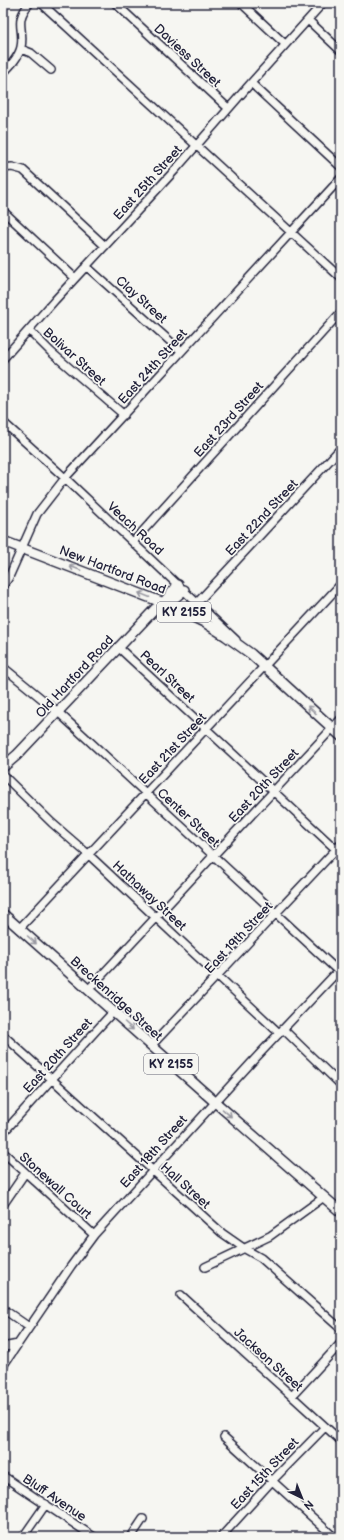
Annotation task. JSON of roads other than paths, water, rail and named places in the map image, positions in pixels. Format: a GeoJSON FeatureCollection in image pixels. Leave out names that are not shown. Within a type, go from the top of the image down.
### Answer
{"type":"FeatureCollection","features":[{"type":"Feature","properties":{"kind":"main road","name":"New Hartford Road"},"geometry":{"type":"LineString","coordinates":[[3,540],[164,603],[215,629],[251,654]]}},
{"type":"Feature","properties":{"kind":"main road","name":"Old Hartford Road"},"geometry":{"type":"LineString","coordinates":[[3,767],[58,712],[155,609],[164,603],[181,587]]}},
{"type":"Feature","properties":{"kind":"main road","name":"KY 2155"},"geometry":{"type":"LineString","coordinates":[[251,654],[341,736]]}},
{"type":"Feature","properties":{"kind":"main road","name":"Breckenridge Street"},"geometry":{"type":"LineString","coordinates":[[3,914],[341,1212]]}},
{"type":"Feature","properties":{"kind":"street"},"geometry":{"type":"LineString","coordinates":[[41,3],[341,278]]}},
{"type":"Feature","properties":{"kind":"street","name":"Daviess Street"},"geometry":{"type":"LineString","coordinates":[[115,3],[228,108]]}},
{"type":"Feature","properties":{"kind":"street"},"geometry":{"type":"LineString","coordinates":[[241,3],[285,44]]}},
{"type":"Feature","properties":{"kind":"street","name":"East 25th Street"},"geometry":{"type":"LineString","coordinates":[[3,359],[197,145],[228,108],[323,3]]}},
{"type":"Feature","properties":{"kind":"street"},"geometry":{"type":"LineString","coordinates":[[3,73],[21,49],[22,42],[20,21],[26,4]]}},
{"type":"Feature","properties":{"kind":"street"},"geometry":{"type":"LineString","coordinates":[[308,20],[341,50]]}},
{"type":"Feature","properties":{"kind":"street"},"geometry":{"type":"LineString","coordinates":[[21,49],[31,53],[51,70]]}},
{"type":"Feature","properties":{"kind":"street"},"geometry":{"type":"LineString","coordinates":[[251,83],[341,167]]}},
{"type":"Feature","properties":{"kind":"street"},"geometry":{"type":"LineString","coordinates":[[3,168],[12,167],[23,170],[105,246]]}},
{"type":"Feature","properties":{"kind":"street","name":"East 24th Street"},"geometry":{"type":"LineString","coordinates":[[3,586],[37,514],[65,478],[341,178]]}},
{"type":"Feature","properties":{"kind":"street"},"geometry":{"type":"LineString","coordinates":[[3,211],[75,278]]}},
{"type":"Feature","properties":{"kind":"street","name":"Clay Street"},"geometry":{"type":"LineString","coordinates":[[86,266],[181,351]]}},
{"type":"Feature","properties":{"kind":"street","name":"East 23rd Street"},"geometry":{"type":"LineString","coordinates":[[133,542],[341,312]]}},
{"type":"Feature","properties":{"kind":"street","name":"Bolivar Street"},"geometry":{"type":"LineString","coordinates":[[29,330],[51,352],[124,415]]}},
{"type":"Feature","properties":{"kind":"street","name":"Veach Road"},"geometry":{"type":"LineString","coordinates":[[3,422],[198,602],[251,654]]}},
{"type":"Feature","properties":{"kind":"street","name":"East 22nd Street"},"geometry":{"type":"LineString","coordinates":[[198,602],[341,448]]}},
{"type":"Feature","properties":{"kind":"street","name":"East 21st Street"},"geometry":{"type":"LineString","coordinates":[[19,929],[341,584]]}},
{"type":"Feature","properties":{"kind":"street","name":"Pearl Street"},"geometry":{"type":"LineString","coordinates":[[118,647],[339,849]]}},
{"type":"Feature","properties":{"kind":"street","name":"Center Street"},"geometry":{"type":"LineString","coordinates":[[3,667],[58,712],[276,914],[340,970]]}},
{"type":"Feature","properties":{"kind":"street","name":"East 20th Street"},"geometry":{"type":"LineString","coordinates":[[88,990],[341,719]]}},
{"type":"Feature","properties":{"kind":"street","name":"Hathaway Street"},"geometry":{"type":"LineString","coordinates":[[3,775],[52,823],[218,976],[341,1085]]}},
{"type":"Feature","properties":{"kind":"street","name":"East 19th Street"},"geometry":{"type":"LineString","coordinates":[[151,1046],[339,849]]}},
{"type":"Feature","properties":{"kind":"street","name":"East 18th Street"},"geometry":{"type":"LineString","coordinates":[[3,1366],[94,1235],[215,1102],[340,970]]}},
{"type":"Feature","properties":{"kind":"street","name":"East 20th Street"},"geometry":{"type":"LineString","coordinates":[[3,1133],[113,1012]]}},
{"type":"Feature","properties":{"kind":"street","name":"Hall Street"},"geometry":{"type":"LineString","coordinates":[[3,1035],[222,1233],[261,1258],[341,1329]]}},
{"type":"Feature","properties":{"kind":"street","name":"Stonewall Court"},"geometry":{"type":"LineString","coordinates":[[3,1152],[94,1235]]}},
{"type":"Feature","properties":{"kind":"street"},"geometry":{"type":"LineString","coordinates":[[3,1205],[25,1173]]}},
{"type":"Feature","properties":{"kind":"street"},"geometry":{"type":"LineString","coordinates":[[205,1267],[270,1236],[324,1197]]}},
{"type":"Feature","properties":{"kind":"street","name":"Jackson Street"},"geometry":{"type":"LineString","coordinates":[[181,1295],[341,1441]]}},
{"type":"Feature","properties":{"kind":"street"},"geometry":{"type":"LineString","coordinates":[[3,1308],[29,1327]]}},
{"type":"Feature","properties":{"kind":"street"},"geometry":{"type":"LineString","coordinates":[[292,1396],[341,1343]]}},
{"type":"Feature","properties":{"kind":"street"},"geometry":{"type":"LineString","coordinates":[[3,1347],[18,1344]]}},
{"type":"Feature","properties":{"kind":"street","name":"East 15th Street"},"geometry":{"type":"LineString","coordinates":[[221,1537],[272,1481],[325,1427]]}},
{"type":"Feature","properties":{"kind":"street"},"geometry":{"type":"LineString","coordinates":[[224,1437],[334,1537]]}},
{"type":"Feature","properties":{"kind":"street","name":"Bluff Avenue"},"geometry":{"type":"LineString","coordinates":[[3,1476],[94,1537]]}},
{"type":"Feature","properties":{"kind":"street"},"geometry":{"type":"LineString","coordinates":[[23,1537],[46,1504]]}},
{"type":"Feature","properties":{"kind":"street"},"geometry":{"type":"LineString","coordinates":[[131,1537],[143,1519]]}}]}
